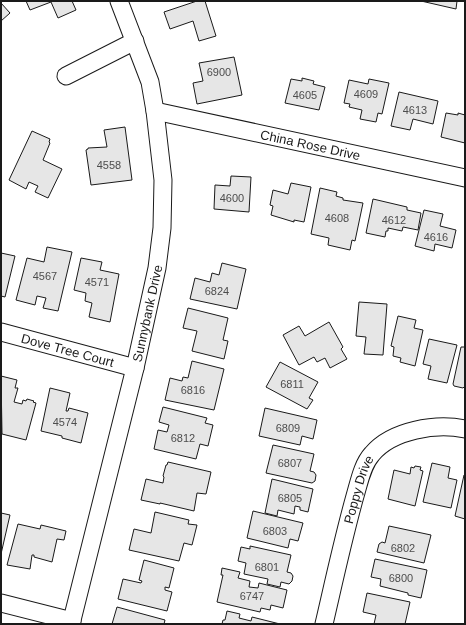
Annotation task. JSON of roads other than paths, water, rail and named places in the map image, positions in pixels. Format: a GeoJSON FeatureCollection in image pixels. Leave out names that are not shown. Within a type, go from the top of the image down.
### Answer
{"type":"FeatureCollection","features":[{"type":"Feature","properties":{"kind":"street","name":"Sunnybank Drive"},"geometry":{"type":"LineString","coordinates":[[72,622],[135,368],[157,268],[162,228],[163,180],[150,82],[119,1]]}},
{"type":"Feature","properties":{"kind":"street"},"geometry":{"type":"LineString","coordinates":[[66,76],[135,41]]}},
{"type":"Feature","properties":{"kind":"street","name":"China Rose Drive"},"geometry":{"type":"LineString","coordinates":[[155,111],[465,178]]}},
{"type":"Feature","properties":{"kind":"street","name":"Dove Tree Court"},"geometry":{"type":"LineString","coordinates":[[1,332],[135,368]]}},
{"type":"Feature","properties":{"kind":"street","name":"Poppy Drive"},"geometry":{"type":"LineString","coordinates":[[324,624],[344,537],[364,468],[371,454],[387,440],[416,429],[453,426],[465,428]]}},
{"type":"Feature","properties":{"kind":"street"},"geometry":{"type":"LineString","coordinates":[[1,603],[72,622]]}}]}
